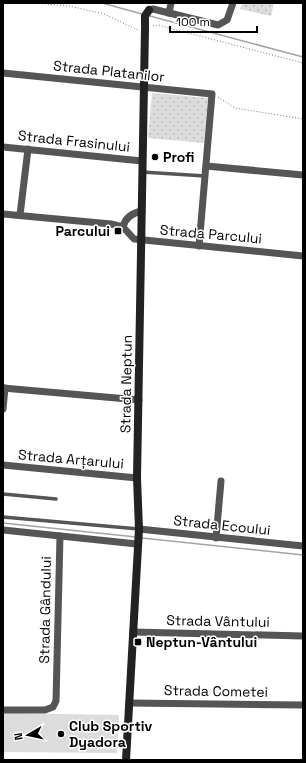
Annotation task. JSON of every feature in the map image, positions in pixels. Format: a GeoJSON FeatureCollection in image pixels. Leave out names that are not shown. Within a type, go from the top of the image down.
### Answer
{"type":"FeatureCollection","features":[{"type":"Feature","properties":{"kind":"street"},"geometry":{"type":"LineString","coordinates":[[169,13],[171,3]]}},
{"type":"Feature","properties":{"kind":"street"},"geometry":{"type":"LineString","coordinates":[[149,10],[169,13],[218,25],[227,20],[233,3]]}},
{"type":"Feature","properties":{"kind":"street","name":"Strada Neptun"},"geometry":{"type":"LineString","coordinates":[[126,760],[138,537],[142,160],[145,28],[146,16],[149,10]]}},
{"type":"Feature","properties":{"kind":"street","name":"Strada Platanilor"},"geometry":{"type":"LineString","coordinates":[[3,73],[212,94]]}},
{"type":"Feature","properties":{"kind":"street"},"geometry":{"type":"LineString","coordinates":[[199,246],[212,94]]}},
{"type":"Feature","properties":{"kind":"street","name":"Strada Frasinului"},"geometry":{"type":"LineString","coordinates":[[3,146],[142,160]]}},
{"type":"Feature","properties":{"kind":"street"},"geometry":{"type":"LineString","coordinates":[[20,215],[28,149]]}},
{"type":"Feature","properties":{"kind":"street"},"geometry":{"type":"LineString","coordinates":[[206,166],[303,175]]}},
{"type":"Feature","properties":{"kind":"street"},"geometry":{"type":"LineString","coordinates":[[3,214],[123,227],[130,216],[142,212]]}},
{"type":"Feature","properties":{"kind":"street","name":"Strada Parcului"},"geometry":{"type":"LineString","coordinates":[[123,227],[134,239],[141,241],[303,256]]}},
{"type":"Feature","properties":{"kind":"street"},"geometry":{"type":"LineString","coordinates":[[3,409],[4,388],[139,400]]}},
{"type":"Feature","properties":{"kind":"street","name":"Strada Arțarului"},"geometry":{"type":"LineString","coordinates":[[3,465],[138,478]]}},
{"type":"Feature","properties":{"kind":"street"},"geometry":{"type":"LineString","coordinates":[[216,538],[220,481]]}},
{"type":"Feature","properties":{"kind":"street","name":"Strada Ecoului"},"geometry":{"type":"LineString","coordinates":[[3,530],[60,536],[216,538],[303,546]]}},
{"type":"Feature","properties":{"kind":"street","name":"Strada Gândului"},"geometry":{"type":"LineString","coordinates":[[3,710],[45,710],[53,708],[56,701],[60,536]]}},
{"type":"Feature","properties":{"kind":"street","name":"Strada Vântului"},"geometry":{"type":"LineString","coordinates":[[133,632],[303,636]]}},
{"type":"Feature","properties":{"kind":"street","name":"Strada Cometei"},"geometry":{"type":"LineString","coordinates":[[129,704],[303,705]]}},
{"type":"Feature","properties":{"kind":"lane"},"geometry":{"type":"LineString","coordinates":[[142,172],[205,176]]}},
{"type":"Feature","properties":{"kind":"lane"},"geometry":{"type":"LineString","coordinates":[[3,494],[56,499]]}},
{"type":"Feature","properties":{"kind":"lane"},"geometry":{"type":"LineString","coordinates":[[3,517],[138,537]]}},
{"type":"Feature","properties":{"kind":"path"},"geometry":{"type":"LineString","coordinates":[[33,3],[69,6],[104,14],[137,31],[158,25],[303,63]]}},
{"type":"Feature","properties":{"kind":"path"},"geometry":{"type":"LineString","coordinates":[[212,94],[235,108],[303,119]]}},
{"type":"Feature","properties":{"kind":"shaded area"},"geometry":{"type":"Polygon","coordinates":[[[242,3],[274,3],[271,16],[240,9],[242,3]]]}},
{"type":"Feature","properties":{"kind":"shaded area"},"geometry":{"type":"Polygon","coordinates":[[[152,93],[208,98],[204,143],[148,138],[152,93]]]}},
{"type":"Feature","properties":{"kind":"shaded area","name":"Club Sportiv Dyadora"},"geometry":{"type":"Polygon","coordinates":[[[3,713],[119,715],[117,753],[3,752],[3,713]]]}},
{"type":"Feature","properties":{"kind":"waterway"},"geometry":{"type":"LineString","coordinates":[[102,3],[142,14]]}},
{"type":"Feature","properties":{"kind":"waterway"},"geometry":{"type":"LineString","coordinates":[[150,16],[303,57]]}},
{"type":"Feature","properties":{"kind":"waterway"},"geometry":{"type":"LineString","coordinates":[[3,523],[136,537]]}},
{"type":"Feature","properties":{"kind":"waterway"},"geometry":{"type":"LineString","coordinates":[[142,538],[303,555]]}},
{"type":"Feature","properties":{"kind":"place","name":"Profi"},"geometry":{"type":"Point","coordinates":[155,157]}},
{"type":"Feature","properties":{"kind":"place","name":"Parcului"},"geometry":{"type":"Point","coordinates":[118,231]}},
{"type":"Feature","properties":{"kind":"place","name":"Neptun-Vântului"},"geometry":{"type":"Point","coordinates":[138,642]}},
{"type":"Feature","properties":{"kind":"place","name":"Club Sportiv Dyadora"},"geometry":{"type":"Point","coordinates":[61,734]}}]}
